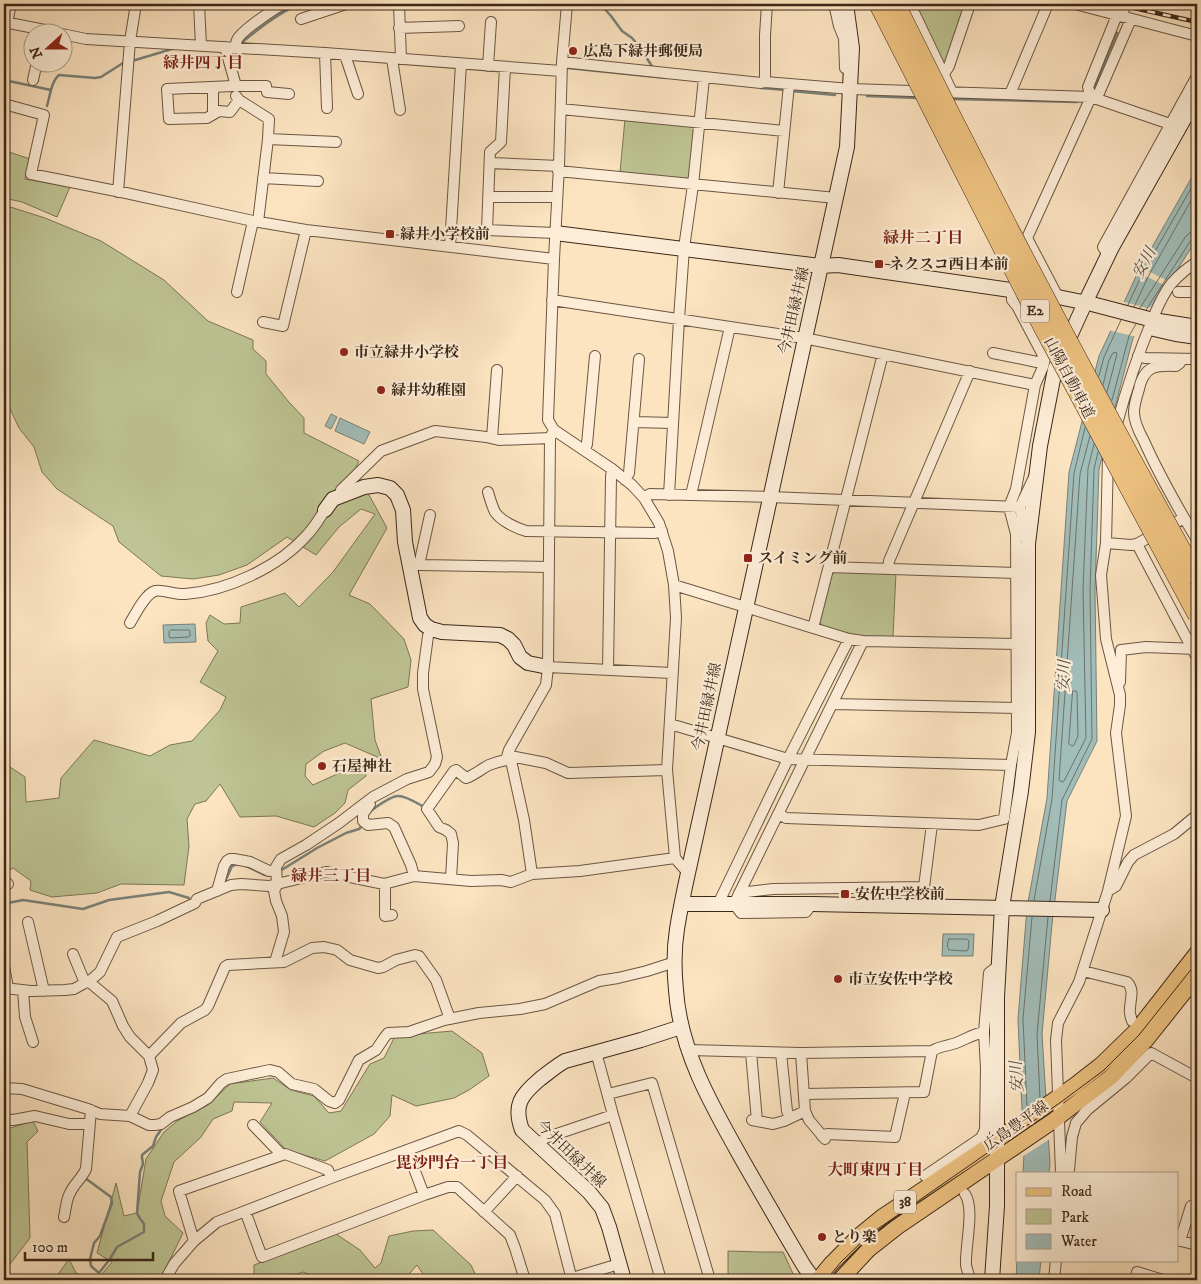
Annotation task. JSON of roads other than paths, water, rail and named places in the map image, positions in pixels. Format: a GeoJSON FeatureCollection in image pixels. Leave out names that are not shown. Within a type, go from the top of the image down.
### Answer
{"type":"FeatureCollection","features":[{"type":"Feature","properties":{"kind":"highway","name":"山陽自動車道"},"geometry":{"type":"LineString","coordinates":[[878,4],[1043,328],[1197,615]]}},
{"type":"Feature","properties":{"kind":"highway","name":"山陽自動車道"},"geometry":{"type":"LineString","coordinates":[[896,4],[948,110],[1057,320],[1197,577]]}},
{"type":"Feature","properties":{"kind":"main road","name":"広島豊平線"},"geometry":{"type":"LineString","coordinates":[[816,1280],[860,1235],[882,1217],[1054,1100],[1101,1065],[1137,1030],[1197,953]]}},
{"type":"Feature","properties":{"kind":"main road","name":"広島豊平線"},"geometry":{"type":"LineString","coordinates":[[840,1280],[869,1249],[897,1227],[1056,1119],[1111,1077],[1146,1040],[1197,976]]}},
{"type":"Feature","properties":{"kind":"street"},"geometry":{"type":"LineString","coordinates":[[11,4],[6,22],[22,26]]}},
{"type":"Feature","properties":{"kind":"street"},"geometry":{"type":"LineString","coordinates":[[118,192],[130,41],[136,4]]}},
{"type":"Feature","properties":{"kind":"street"},"geometry":{"type":"LineString","coordinates":[[199,4],[201,45]]}},
{"type":"Feature","properties":{"kind":"street"},"geometry":{"type":"LineString","coordinates":[[237,292],[256,222],[268,139],[269,119],[239,100],[236,95],[230,47],[237,38],[262,17],[284,4]]}},
{"type":"Feature","properties":{"kind":"street"},"geometry":{"type":"LineString","coordinates":[[302,19],[346,4]]}},
{"type":"Feature","properties":{"kind":"street"},"geometry":{"type":"LineString","coordinates":[[399,4],[397,59],[400,110]]}},
{"type":"Feature","properties":{"kind":"street"},"geometry":{"type":"LineString","coordinates":[[451,878],[453,843],[451,834],[439,827],[427,809],[454,771],[456,770],[466,778],[490,765],[506,760],[546,685],[548,668],[552,434],[548,420],[560,109],[567,4]]}},
{"type":"Feature","properties":{"kind":"street"},"geometry":{"type":"LineString","coordinates":[[765,82],[764,35],[767,4]]}},
{"type":"Feature","properties":{"kind":"street"},"geometry":{"type":"LineString","coordinates":[[834,4],[838,26],[844,38],[846,72],[851,89]]}},
{"type":"Feature","properties":{"kind":"street","name":"今井田緑井線"},"geometry":{"type":"LineString","coordinates":[[624,1280],[602,1208],[589,1192],[522,1130],[518,1119],[518,1109],[522,1096],[531,1087],[554,1068],[566,1061],[681,1027],[676,990],[677,930],[717,738],[847,147],[852,48],[846,4]]}},
{"type":"Feature","properties":{"kind":"street"},"geometry":{"type":"LineString","coordinates":[[910,4],[952,92]]}},
{"type":"Feature","properties":{"kind":"street"},"geometry":{"type":"LineString","coordinates":[[944,74],[950,66],[970,4]]}},
{"type":"Feature","properties":{"kind":"street"},"geometry":{"type":"LineString","coordinates":[[1010,94],[1048,4]]}},
{"type":"Feature","properties":{"kind":"street"},"geometry":{"type":"LineString","coordinates":[[1075,4],[1197,36]]}},
{"type":"Feature","properties":{"kind":"street"},"geometry":{"type":"LineString","coordinates":[[1058,297],[1027,238],[1090,98],[1088,87],[1124,17],[1124,4]]}},
{"type":"Feature","properties":{"kind":"street"},"geometry":{"type":"LineString","coordinates":[[488,66],[491,22]]}},
{"type":"Feature","properties":{"kind":"street"},"geometry":{"type":"LineString","coordinates":[[399,28],[459,26]]}},
{"type":"Feature","properties":{"kind":"street"},"geometry":{"type":"LineString","coordinates":[[72,36],[86,39],[325,53],[488,66],[562,67],[761,84],[765,82],[851,89],[1090,98],[1170,124]]}},
{"type":"Feature","properties":{"kind":"street"},"geometry":{"type":"LineString","coordinates":[[325,53],[327,108]]}},
{"type":"Feature","properties":{"kind":"street"},"geometry":{"type":"LineString","coordinates":[[345,55],[358,94]]}},
{"type":"Feature","properties":{"kind":"street"},"geometry":{"type":"LineString","coordinates":[[450,246],[461,64]]}},
{"type":"Feature","properties":{"kind":"street"},"geometry":{"type":"LineString","coordinates":[[505,67],[501,142],[490,152],[487,230],[555,233],[820,266],[838,265],[1086,307],[1149,323],[1176,334],[1197,337]]}},
{"type":"Feature","properties":{"kind":"street"},"geometry":{"type":"LineString","coordinates":[[33,80],[35,72]]}},
{"type":"Feature","properties":{"kind":"street"},"geometry":{"type":"LineString","coordinates":[[1108,255],[1103,247],[1197,76]]}},
{"type":"Feature","properties":{"kind":"street"},"geometry":{"type":"LineString","coordinates":[[669,494],[684,248],[693,185],[704,78]]}},
{"type":"Feature","properties":{"kind":"street"},"geometry":{"type":"LineString","coordinates":[[778,193],[789,85]]}},
{"type":"Feature","properties":{"kind":"street"},"geometry":{"type":"LineString","coordinates":[[239,100],[230,112],[219,111],[207,118],[169,120],[167,89],[266,86],[267,92],[289,94]]}},
{"type":"Feature","properties":{"kind":"street"},"geometry":{"type":"LineString","coordinates":[[212,87],[213,114]]}},
{"type":"Feature","properties":{"kind":"street"},"geometry":{"type":"LineString","coordinates":[[992,1280],[1000,1158],[998,966],[1004,907],[1028,732],[1028,544],[1040,446],[1055,369],[1086,307],[1108,255],[1197,96]]}},
{"type":"Feature","properties":{"kind":"street"},"geometry":{"type":"LineString","coordinates":[[4,104],[44,115],[32,174],[256,222],[306,230],[554,258]]}},
{"type":"Feature","properties":{"kind":"street"},"geometry":{"type":"LineString","coordinates":[[560,109],[784,131]]}},
{"type":"Feature","properties":{"kind":"street"},"geometry":{"type":"LineString","coordinates":[[268,139],[336,142]]}},
{"type":"Feature","properties":{"kind":"street"},"geometry":{"type":"LineString","coordinates":[[490,163],[836,198]]}},
{"type":"Feature","properties":{"kind":"street"},"geometry":{"type":"LineString","coordinates":[[263,178],[318,181]]}},
{"type":"Feature","properties":{"kind":"street"},"geometry":{"type":"LineString","coordinates":[[488,197],[557,197]]}},
{"type":"Feature","properties":{"kind":"street"},"geometry":{"type":"LineString","coordinates":[[263,322],[283,326],[306,230]]}},
{"type":"Feature","properties":{"kind":"street"},"geometry":{"type":"LineString","coordinates":[[1120,695],[1106,639],[1101,575],[1106,543],[1108,456],[1125,394],[1149,323],[1170,285],[1182,272],[1197,262]]}},
{"type":"Feature","properties":{"kind":"street"},"geometry":{"type":"LineString","coordinates":[[1178,292],[1197,292]]}},
{"type":"Feature","properties":{"kind":"street"},"geometry":{"type":"LineString","coordinates":[[1012,295],[1058,297],[1086,307]]}},
{"type":"Feature","properties":{"kind":"street"},"geometry":{"type":"LineString","coordinates":[[778,814],[786,818],[979,826],[1004,819],[1017,733],[1016,534],[1014,507],[1035,385],[1045,359],[1012,295]]}},
{"type":"Feature","properties":{"kind":"street"},"geometry":{"type":"LineString","coordinates":[[552,300],[804,338],[1035,385]]}},
{"type":"Feature","properties":{"kind":"street"},"geometry":{"type":"LineString","coordinates":[[1149,323],[1197,327]]}},
{"type":"Feature","properties":{"kind":"street"},"geometry":{"type":"LineString","coordinates":[[691,495],[730,327]]}},
{"type":"Feature","properties":{"kind":"street"},"geometry":{"type":"LineString","coordinates":[[993,353],[1037,362],[1045,359]]}},
{"type":"Feature","properties":{"kind":"street"},"geometry":{"type":"LineString","coordinates":[[813,628],[883,354]]}},
{"type":"Feature","properties":{"kind":"street"},"geometry":{"type":"LineString","coordinates":[[585,450],[595,356]]}},
{"type":"Feature","properties":{"kind":"street"},"geometry":{"type":"LineString","coordinates":[[1138,356],[1145,358],[1197,359]]}},
{"type":"Feature","properties":{"kind":"street"},"geometry":{"type":"LineString","coordinates":[[625,480],[629,473],[639,358]]}},
{"type":"Feature","properties":{"kind":"street"},"geometry":{"type":"LineString","coordinates":[[1180,359],[1180,363],[1176,366],[1153,366],[1146,372],[1140,385],[1134,411],[1135,423],[1152,460],[1197,540]]}},
{"type":"Feature","properties":{"kind":"street"},"geometry":{"type":"LineString","coordinates":[[492,438],[497,370]]}},
{"type":"Feature","properties":{"kind":"street"},"geometry":{"type":"LineString","coordinates":[[888,569],[889,561],[970,371]]}},
{"type":"Feature","properties":{"kind":"street"},"geometry":{"type":"LineString","coordinates":[[634,422],[673,422]]}},
{"type":"Feature","properties":{"kind":"street"},"geometry":{"type":"LineString","coordinates":[[340,496],[340,490],[381,451],[435,431],[499,440],[552,434],[585,450],[612,469],[644,498],[662,531],[668,551],[674,585],[676,618],[666,770],[675,858],[688,873]]}},
{"type":"Feature","properties":{"kind":"street"},"geometry":{"type":"LineString","coordinates":[[608,670],[612,469]]}},
{"type":"Feature","properties":{"kind":"street"},"geometry":{"type":"LineString","coordinates":[[1014,507],[1036,474]]}},
{"type":"Feature","properties":{"kind":"street"},"geometry":{"type":"LineString","coordinates":[[130,623],[148,595],[157,590],[184,595],[226,587],[268,566],[287,554],[307,535],[333,499],[364,487],[378,486],[390,488],[398,495],[403,510],[406,542],[414,565],[420,618],[431,629],[442,632],[500,635],[508,639],[520,657],[528,662],[548,668],[672,673]]}},
{"type":"Feature","properties":{"kind":"street"},"geometry":{"type":"LineString","coordinates":[[488,492],[495,511],[500,518],[526,531],[655,533],[662,531]]}},
{"type":"Feature","properties":{"kind":"street"},"geometry":{"type":"LineString","coordinates":[[644,498],[650,494],[669,494],[1014,507]]}},
{"type":"Feature","properties":{"kind":"street"},"geometry":{"type":"LineString","coordinates":[[1014,507],[1028,544]]}},
{"type":"Feature","properties":{"kind":"street"},"geometry":{"type":"LineString","coordinates":[[414,565],[430,515]]}},
{"type":"Feature","properties":{"kind":"street"},"geometry":{"type":"LineString","coordinates":[[1106,543],[1137,544],[1184,518]]}},
{"type":"Feature","properties":{"kind":"street"},"geometry":{"type":"LineString","coordinates":[[1137,544],[1196,652]]}},
{"type":"Feature","properties":{"kind":"street"},"geometry":{"type":"LineString","coordinates":[[414,565],[549,567]]}},
{"type":"Feature","properties":{"kind":"street"},"geometry":{"type":"LineString","coordinates":[[829,567],[1016,573]]}},
{"type":"Feature","properties":{"kind":"street"},"geometry":{"type":"LineString","coordinates":[[674,585],[849,639],[863,641],[1017,644]]}},
{"type":"Feature","properties":{"kind":"street"},"geometry":{"type":"LineString","coordinates":[[275,962],[284,932],[282,916],[274,892],[277,885],[276,867],[281,859],[339,823],[373,797],[407,779],[429,772],[435,764],[437,757],[424,689],[423,673],[428,636],[431,629]]}},
{"type":"Feature","properties":{"kind":"street"},"geometry":{"type":"LineString","coordinates":[[718,904],[788,759],[849,639]]}},
{"type":"Feature","properties":{"kind":"street"},"geometry":{"type":"LineString","coordinates":[[737,898],[863,641]]}},
{"type":"Feature","properties":{"kind":"street"},"geometry":{"type":"LineString","coordinates":[[1061,1172],[1054,1100],[1058,1022],[1083,971],[1108,891],[1126,816],[1116,733],[1120,705],[1121,650],[1146,647],[1196,652]]}},
{"type":"Feature","properties":{"kind":"street"},"geometry":{"type":"LineString","coordinates":[[833,704],[1017,708]]}},
{"type":"Feature","properties":{"kind":"street"},"geometry":{"type":"LineString","coordinates":[[670,724],[788,759],[1011,765]]}},
{"type":"Feature","properties":{"kind":"street"},"geometry":{"type":"LineString","coordinates":[[510,753],[546,763],[568,773],[666,770]]}},
{"type":"Feature","properties":{"kind":"street"},"geometry":{"type":"LineString","coordinates":[[510,753],[524,820],[532,874]]}},
{"type":"Feature","properties":{"kind":"street"},"geometry":{"type":"LineString","coordinates":[[390,788],[367,807],[363,814],[363,821],[368,825],[388,823],[394,827],[414,876]]}},
{"type":"Feature","properties":{"kind":"street"},"geometry":{"type":"LineString","coordinates":[[1108,891],[1116,886],[1128,862],[1134,855],[1174,834],[1197,815]]}},
{"type":"Feature","properties":{"kind":"street"},"geometry":{"type":"LineString","coordinates":[[682,904],[718,904],[773,889],[924,887],[932,824]]}},
{"type":"Feature","properties":{"kind":"street"},"geometry":{"type":"LineString","coordinates":[[4,966],[6,988],[44,991],[70,990],[100,972],[118,937],[157,921],[194,903],[197,899],[231,885],[277,885],[326,872],[385,884],[414,876],[511,882],[532,874],[580,871],[675,858]]}},
{"type":"Feature","properties":{"kind":"street"},"geometry":{"type":"LineString","coordinates":[[217,891],[227,861],[234,859],[250,862],[269,871],[276,870]]}},
{"type":"Feature","properties":{"kind":"street"},"geometry":{"type":"LineString","coordinates":[[385,884],[385,916],[392,915]]}},
{"type":"Feature","properties":{"kind":"street"},"geometry":{"type":"LineString","coordinates":[[737,898],[812,904],[1102,910]]}},
{"type":"Feature","properties":{"kind":"street"},"geometry":{"type":"LineString","coordinates":[[28,922],[44,991]]}},
{"type":"Feature","properties":{"kind":"street"},"geometry":{"type":"LineString","coordinates":[[149,1056],[181,1024],[205,1010],[224,967],[228,965],[284,962],[312,948],[324,946],[337,950],[350,960],[378,968],[415,954],[419,956],[436,980],[450,1019]]}},
{"type":"Feature","properties":{"kind":"street"},"geometry":{"type":"LineString","coordinates":[[73,954],[86,982],[112,1001],[130,1038],[149,1056],[153,1070],[130,1116]]}},
{"type":"Feature","properties":{"kind":"street"},"geometry":{"type":"LineString","coordinates":[[4,1088],[22,1089],[100,1114],[130,1116],[155,1126],[208,1098],[221,1083],[227,1080],[270,1070],[278,1072],[292,1084],[314,1089],[329,1101],[335,1103],[339,1100],[359,1060],[376,1050],[388,1034],[409,1032],[444,1020],[478,1013],[520,1009],[545,1004],[599,981],[647,971],[675,962]]}},
{"type":"Feature","properties":{"kind":"street"},"geometry":{"type":"LineString","coordinates":[[925,1176],[981,1138],[985,1130],[986,1068],[984,1032],[989,973],[998,966]]}},
{"type":"Feature","properties":{"kind":"street"},"geometry":{"type":"LineString","coordinates":[[1083,971],[1127,982],[1131,986],[1129,1012],[1132,1021]]}},
{"type":"Feature","properties":{"kind":"street"},"geometry":{"type":"LineString","coordinates":[[24,990],[25,1018],[32,1042]]}},
{"type":"Feature","properties":{"kind":"street"},"geometry":{"type":"LineString","coordinates":[[681,1027],[706,1093],[732,1142],[804,1266],[816,1280]]}},
{"type":"Feature","properties":{"kind":"street"},"geometry":{"type":"LineString","coordinates":[[689,1050],[801,1054],[932,1051],[984,1032]]}},
{"type":"Feature","properties":{"kind":"street"},"geometry":{"type":"LineString","coordinates":[[804,1094],[924,1092],[932,1051]]}},
{"type":"Feature","properties":{"kind":"street"},"geometry":{"type":"LineString","coordinates":[[596,1052],[661,1280]]}},
{"type":"Feature","properties":{"kind":"street"},"geometry":{"type":"LineString","coordinates":[[751,1052],[754,1120],[773,1124],[805,1111]]}},
{"type":"Feature","properties":{"kind":"street"},"geometry":{"type":"LineString","coordinates":[[1068,1172],[1072,1138],[1076,1123],[1087,1110],[1126,1078],[1150,1052],[1197,1078]]}},
{"type":"Feature","properties":{"kind":"street"},"geometry":{"type":"LineString","coordinates":[[781,1053],[787,1111],[790,1118]]}},
{"type":"Feature","properties":{"kind":"street"},"geometry":{"type":"LineString","coordinates":[[801,1054],[805,1111],[809,1120],[824,1138],[827,1134],[895,1137],[905,1093]]}},
{"type":"Feature","properties":{"kind":"street"},"geometry":{"type":"LineString","coordinates":[[608,1094],[652,1083],[710,1280]]}},
{"type":"Feature","properties":{"kind":"street"},"geometry":{"type":"LineString","coordinates":[[64,1217],[67,1198],[86,1169],[91,1110]]}},
{"type":"Feature","properties":{"kind":"street"},"geometry":{"type":"LineString","coordinates":[[538,1145],[545,1138],[613,1115]]}},
{"type":"Feature","properties":{"kind":"street"},"geometry":{"type":"LineString","coordinates":[[4,1119],[13,1120],[34,1116],[71,1124],[89,1124]]}},
{"type":"Feature","properties":{"kind":"street"},"geometry":{"type":"LineString","coordinates":[[253,1125],[282,1155]]}},
{"type":"Feature","properties":{"kind":"street"},"geometry":{"type":"LineString","coordinates":[[165,1280],[174,1264],[194,1242],[217,1222],[459,1131],[467,1135],[545,1200],[555,1214],[572,1279],[619,1264]]}},
{"type":"Feature","properties":{"kind":"street"},"geometry":{"type":"LineString","coordinates":[[407,1150],[424,1195]]}},
{"type":"Feature","properties":{"kind":"street"},"geometry":{"type":"LineString","coordinates":[[194,1242],[179,1192],[285,1154],[328,1170],[331,1178]]}},
{"type":"Feature","properties":{"kind":"street"},"geometry":{"type":"LineString","coordinates":[[484,1212],[517,1176]]}},
{"type":"Feature","properties":{"kind":"street"},"geometry":{"type":"LineString","coordinates":[[245,1211],[262,1257],[424,1195],[448,1187],[457,1187],[510,1235],[525,1280]]}},
{"type":"Feature","properties":{"kind":"street"},"geometry":{"type":"LineString","coordinates":[[965,1194],[968,1200],[969,1227],[966,1265],[970,1280]]}},
{"type":"Feature","properties":{"kind":"street"},"geometry":{"type":"LineString","coordinates":[[1191,1206],[1179,1240],[1197,1245]]}},
{"type":"Feature","properties":{"kind":"street"},"geometry":{"type":"LineString","coordinates":[[1054,1280],[1056,1262]]}},
{"type":"Feature","properties":{"kind":"street"},"geometry":{"type":"LineString","coordinates":[[1135,1280],[1137,1272],[1163,1280]]}},
{"type":"Feature","properties":{"kind":"water","name":"安川"},"geometry":{"type":"Polygon","coordinates":[[[1197,168],[1197,239],[1133,338],[1099,469],[1095,590],[1097,741],[1067,801],[1052,924],[1042,1034],[1049,1172],[1023,1172],[1024,1154],[1018,1019],[1027,908],[1047,798],[1069,472],[1099,356],[1139,270],[1197,168]]]}},
{"type":"Feature","properties":{"kind":"water"},"geometry":{"type":"Polygon","coordinates":[[[331,414],[337,417],[331,429],[325,426],[331,414]]]}},
{"type":"Feature","properties":{"kind":"water"},"geometry":{"type":"Polygon","coordinates":[[[340,418],[370,432],[364,444],[335,431],[340,418]]]}},
{"type":"Feature","properties":{"kind":"water"},"geometry":{"type":"Polygon","coordinates":[[[195,624],[196,642],[164,643],[163,625],[195,624]]]}},
{"type":"Feature","properties":{"kind":"water"},"geometry":{"type":"Polygon","coordinates":[[[943,934],[974,934],[973,956],[942,956],[943,934]]]}},
{"type":"Feature","properties":{"kind":"water"},"geometry":{"type":"Polygon","coordinates":[[[1017,1262],[1041,1262],[1039,1280],[1016,1280],[1017,1262]]]}},
{"type":"Feature","properties":{"kind":"waterway"},"geometry":{"type":"LineString","coordinates":[[241,43],[276,17],[299,4]]}},
{"type":"Feature","properties":{"kind":"waterway"},"geometry":{"type":"LineString","coordinates":[[596,4],[603,7],[622,31],[632,38],[654,69]]}},
{"type":"Feature","properties":{"kind":"waterway"},"geometry":{"type":"LineString","coordinates":[[1094,87],[1117,33]]}},
{"type":"Feature","properties":{"kind":"waterway"},"geometry":{"type":"LineString","coordinates":[[132,61],[172,49]]}},
{"type":"Feature","properties":{"kind":"waterway"},"geometry":{"type":"LineString","coordinates":[[47,106],[52,85],[59,75],[101,77],[127,62]]}},
{"type":"Feature","properties":{"kind":"waterway"},"geometry":{"type":"LineString","coordinates":[[568,68],[666,78]]}},
{"type":"Feature","properties":{"kind":"waterway"},"geometry":{"type":"LineString","coordinates":[[4,80],[51,90]]}},
{"type":"Feature","properties":{"kind":"waterway"},"geometry":{"type":"LineString","coordinates":[[761,88],[785,90]]}},
{"type":"Feature","properties":{"kind":"waterway"},"geometry":{"type":"LineString","coordinates":[[791,91],[835,95]]}},
{"type":"Feature","properties":{"kind":"waterway"},"geometry":{"type":"LineString","coordinates":[[867,96],[918,98]]}},
{"type":"Feature","properties":{"kind":"waterway"},"geometry":{"type":"LineString","coordinates":[[951,99],[1077,102]]}},
{"type":"Feature","properties":{"kind":"waterway"},"geometry":{"type":"LineString","coordinates":[[369,812],[387,800],[398,796],[408,798],[424,807]]}},
{"type":"Feature","properties":{"kind":"waterway"},"geometry":{"type":"LineString","coordinates":[[280,871],[317,848],[346,833],[359,829],[364,824]]}},
{"type":"Feature","properties":{"kind":"waterway"},"geometry":{"type":"LineString","coordinates":[[224,884],[232,866],[238,864]]}},
{"type":"Feature","properties":{"kind":"waterway"},"geometry":{"type":"LineString","coordinates":[[246,866],[268,875]]}},
{"type":"Feature","properties":{"kind":"waterway"},"geometry":{"type":"LineString","coordinates":[[4,908],[8,903],[23,900],[83,909],[109,900],[169,892],[189,898]]}},
{"type":"Feature","properties":{"kind":"waterway"},"geometry":{"type":"LineString","coordinates":[[85,1178],[111,1197],[112,1203],[100,1236],[94,1243],[90,1259],[91,1266],[99,1273],[117,1247],[144,1232],[144,1224],[137,1213],[140,1172],[143,1164],[142,1155],[153,1146],[156,1137],[163,1127]]}},
{"type":"Feature","properties":{"kind":"tram line"},"geometry":{"type":"LineString","coordinates":[[826,1280],[841,1262],[869,1235],[1104,1070],[1139,1035],[1197,962]]}},
{"type":"Feature","properties":{"kind":"railway"},"geometry":{"type":"LineString","coordinates":[[1116,4],[1197,22]]}},
{"type":"Feature","properties":{"kind":"place","name":"広島下緑井郵便局"},"geometry":{"type":"Point","coordinates":[573,51]}},
{"type":"Feature","properties":{"kind":"place","name":"緑井小学校前"},"geometry":{"type":"Point","coordinates":[390,234]}},
{"type":"Feature","properties":{"kind":"place","name":"ネクスコ西日本前"},"geometry":{"type":"Point","coordinates":[879,264]}},
{"type":"Feature","properties":{"kind":"place","name":"市立緑井小学校"},"geometry":{"type":"Point","coordinates":[344,352]}},
{"type":"Feature","properties":{"kind":"place","name":"緑井幼稚園"},"geometry":{"type":"Point","coordinates":[381,390]}},
{"type":"Feature","properties":{"kind":"place","name":"スイミング前"},"geometry":{"type":"Point","coordinates":[748,558]}},
{"type":"Feature","properties":{"kind":"place","name":"石屋神社"},"geometry":{"type":"Point","coordinates":[322,766]}},
{"type":"Feature","properties":{"kind":"place","name":"安佐中学校前"},"geometry":{"type":"Point","coordinates":[845,894]}},
{"type":"Feature","properties":{"kind":"place","name":"市立安佐中学校"},"geometry":{"type":"Point","coordinates":[838,979]}},
{"type":"Feature","properties":{"kind":"place","name":"とり楽"},"geometry":{"type":"Point","coordinates":[822,1237]}},
{"type":"Feature","properties":{"kind":"district","name":"緑井四丁目"},"geometry":{"type":"Point","coordinates":[203,63]}},
{"type":"Feature","properties":{"kind":"district","name":"緑井二丁目"},"geometry":{"type":"Point","coordinates":[923,238]}},
{"type":"Feature","properties":{"kind":"district","name":"緑井三丁目"},"geometry":{"type":"Point","coordinates":[331,876]}},
{"type":"Feature","properties":{"kind":"district","name":"毘沙門台一丁目"},"geometry":{"type":"Point","coordinates":[452,1163]}},
{"type":"Feature","properties":{"kind":"district","name":"大町東四丁目"},"geometry":{"type":"Point","coordinates":[875,1170]}}]}
